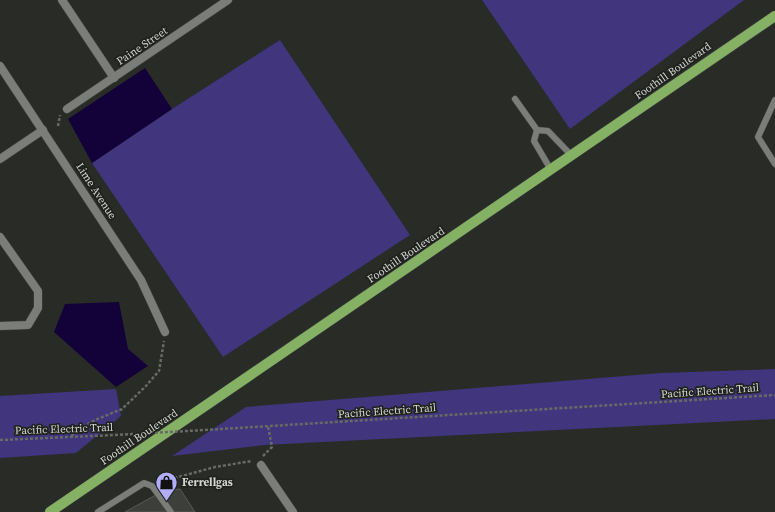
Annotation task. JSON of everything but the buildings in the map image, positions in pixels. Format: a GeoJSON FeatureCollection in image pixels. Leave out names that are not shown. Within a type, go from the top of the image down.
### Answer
{"type":"FeatureCollection","features":[{"type":"Feature","properties":{"kind":"main road","name":"Foothill Boulevard"},"geometry":{"type":"LineString","coordinates":[[50,512],[775,16]]}},
{"type":"Feature","properties":{"kind":"street"},"geometry":{"type":"LineString","coordinates":[[62,0],[114,78]]}},
{"type":"Feature","properties":{"kind":"street","name":"Paine Street"},"geometry":{"type":"LineString","coordinates":[[67,109],[228,0]]}},
{"type":"Feature","properties":{"kind":"street","name":"Lime Avenue"},"geometry":{"type":"LineString","coordinates":[[0,66],[141,280],[164,332]]}},
{"type":"Feature","properties":{"kind":"street"},"geometry":{"type":"LineString","coordinates":[[0,159],[43,130]]}},
{"type":"Feature","properties":{"kind":"street"},"geometry":{"type":"LineString","coordinates":[[0,237],[38,291],[38,308],[28,325],[0,326]]}},
{"type":"Feature","properties":{"kind":"street"},"geometry":{"type":"LineString","coordinates":[[261,465],[293,512]]}},
{"type":"Feature","properties":{"kind":"lane"},"geometry":{"type":"LineString","coordinates":[[515,99],[537,130],[548,131],[572,156]]}},
{"type":"Feature","properties":{"kind":"lane"},"geometry":{"type":"LineString","coordinates":[[775,100],[758,137],[775,164]]}},
{"type":"Feature","properties":{"kind":"lane"},"geometry":{"type":"LineString","coordinates":[[537,130],[534,141],[551,170]]}},
{"type":"Feature","properties":{"kind":"lane"},"geometry":{"type":"LineString","coordinates":[[98,512],[144,483],[152,486],[170,512]]}},
{"type":"Feature","properties":{"kind":"path"},"geometry":{"type":"LineString","coordinates":[[72,436],[74,432],[90,423],[122,409],[146,387],[159,371],[164,332]]}},
{"type":"Feature","properties":{"kind":"path","name":"Pacific Electric Trail"},"geometry":{"type":"LineString","coordinates":[[0,440],[205,430],[775,395]]}},
{"type":"Feature","properties":{"kind":"path"},"geometry":{"type":"LineString","coordinates":[[152,486],[215,467],[249,462],[264,456],[272,447],[268,426]]}},
{"type":"Feature","properties":{"kind":"shaded area"},"geometry":{"type":"Polygon","coordinates":[[[482,0],[744,0],[570,129],[482,0]]]}},
{"type":"Feature","properties":{"kind":"shaded area"},"geometry":{"type":"Polygon","coordinates":[[[280,40],[410,235],[223,357],[92,163],[172,109],[280,40]]]}},
{"type":"Feature","properties":{"kind":"shaded area"},"geometry":{"type":"Polygon","coordinates":[[[145,68],[172,109],[92,163],[68,119],[145,68]]]}},
{"type":"Feature","properties":{"kind":"shaded area"},"geometry":{"type":"Polygon","coordinates":[[[119,302],[128,349],[148,366],[116,387],[54,332],[65,304],[119,302]]]}},
{"type":"Feature","properties":{"kind":"shaded area"},"geometry":{"type":"Polygon","coordinates":[[[775,369],[775,419],[264,445],[172,456],[246,407],[661,373],[775,369]]]}},
{"type":"Feature","properties":{"kind":"shaded area"},"geometry":{"type":"Polygon","coordinates":[[[116,389],[121,416],[76,453],[0,458],[0,396],[116,389]]]}},
{"type":"Feature","properties":{"kind":"place","name":"Ferrellgas"},"geometry":{"type":"Point","coordinates":[166,502]}}]}
